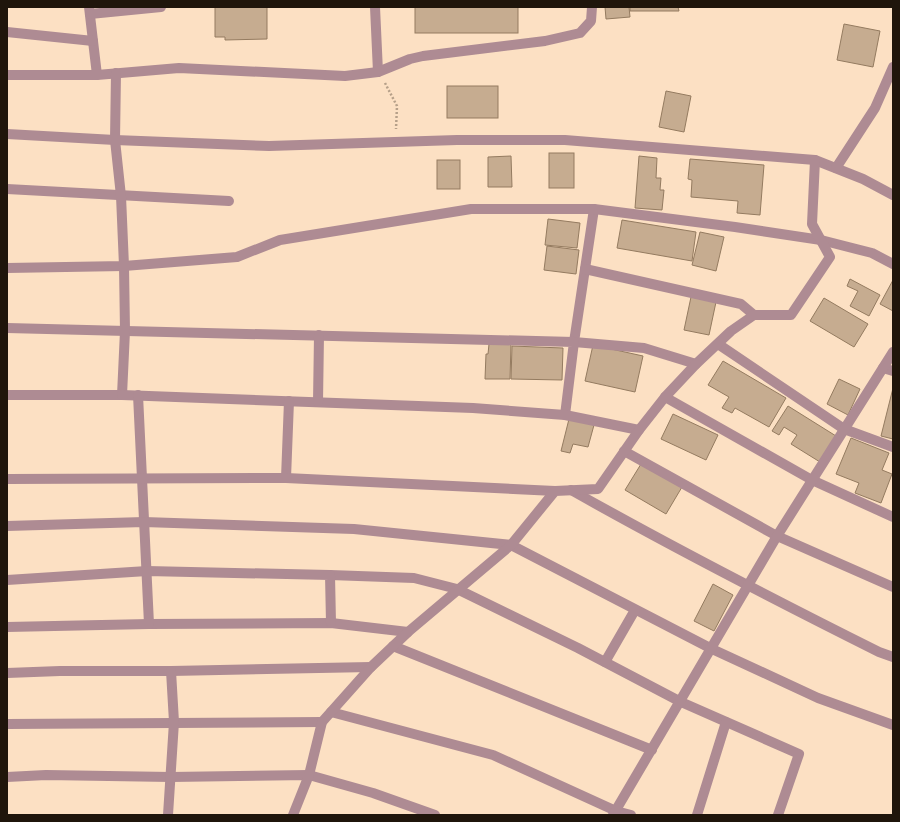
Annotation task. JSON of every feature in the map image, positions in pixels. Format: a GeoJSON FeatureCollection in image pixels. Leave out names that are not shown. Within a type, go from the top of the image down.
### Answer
{"type":"FeatureCollection","features":[{"type":"Feature","properties":{"kind":"street"},"geometry":{"type":"LineString","coordinates":[[97,75],[89,10],[161,7]]}},
{"type":"Feature","properties":{"kind":"street"},"geometry":{"type":"LineString","coordinates":[[375,7],[378,72]]}},
{"type":"Feature","properties":{"kind":"street"},"geometry":{"type":"LineString","coordinates":[[7,75],[97,75],[179,68],[345,76],[378,72],[410,59],[423,56],[545,41],[580,33],[591,21],[592,7]]}},
{"type":"Feature","properties":{"kind":"street"},"geometry":{"type":"LineString","coordinates":[[7,32],[93,41]]}},
{"type":"Feature","properties":{"kind":"street"},"geometry":{"type":"LineString","coordinates":[[836,168],[875,108],[893,67]]}},
{"type":"Feature","properties":{"kind":"street"},"geometry":{"type":"LineString","coordinates":[[116,74],[115,140],[121,196],[124,266],[125,331],[122,395]]}},
{"type":"Feature","properties":{"kind":"street"},"geometry":{"type":"LineString","coordinates":[[7,134],[269,146],[457,140],[565,140],[815,160],[863,179],[893,195]]}},
{"type":"Feature","properties":{"kind":"street"},"geometry":{"type":"LineString","coordinates":[[7,479],[286,478],[555,491],[598,489],[639,430],[665,397],[696,364],[731,331],[754,315],[791,315],[830,257],[812,224],[815,160]]}},
{"type":"Feature","properties":{"kind":"street"},"geometry":{"type":"LineString","coordinates":[[7,189],[229,201]]}},
{"type":"Feature","properties":{"kind":"street"},"geometry":{"type":"LineString","coordinates":[[7,268],[124,266],[237,257],[280,240],[471,209],[594,209],[735,227],[821,240],[872,253],[893,264]]}},
{"type":"Feature","properties":{"kind":"street"},"geometry":{"type":"LineString","coordinates":[[565,415],[574,342],[594,209]]}},
{"type":"Feature","properties":{"kind":"street"},"geometry":{"type":"LineString","coordinates":[[585,269],[741,304],[754,315]]}},
{"type":"Feature","properties":{"kind":"street"},"geometry":{"type":"LineString","coordinates":[[7,328],[574,342],[644,348],[696,364]]}},
{"type":"Feature","properties":{"kind":"street"},"geometry":{"type":"LineString","coordinates":[[318,402],[319,335]]}},
{"type":"Feature","properties":{"kind":"street"},"geometry":{"type":"LineString","coordinates":[[718,344],[844,429],[893,447]]}},
{"type":"Feature","properties":{"kind":"street"},"geometry":{"type":"LineString","coordinates":[[614,813],[712,649],[777,536],[893,352]]}},
{"type":"Feature","properties":{"kind":"street"},"geometry":{"type":"LineString","coordinates":[[883,368],[893,371]]}},
{"type":"Feature","properties":{"kind":"street"},"geometry":{"type":"LineString","coordinates":[[7,395],[138,395],[473,408],[565,415],[639,430]]}},
{"type":"Feature","properties":{"kind":"street"},"geometry":{"type":"LineString","coordinates":[[138,395],[149,624]]}},
{"type":"Feature","properties":{"kind":"street"},"geometry":{"type":"LineString","coordinates":[[665,397],[812,480],[893,517]]}},
{"type":"Feature","properties":{"kind":"street"},"geometry":{"type":"LineString","coordinates":[[286,478],[289,401]]}},
{"type":"Feature","properties":{"kind":"street"},"geometry":{"type":"LineString","coordinates":[[624,451],[777,536],[893,587]]}},
{"type":"Feature","properties":{"kind":"street"},"geometry":{"type":"LineString","coordinates":[[572,490],[660,540],[748,587],[879,652],[893,657]]}},
{"type":"Feature","properties":{"kind":"street"},"geometry":{"type":"LineString","coordinates":[[293,815],[309,775],[322,722],[371,667],[393,646],[457,589],[511,545],[555,491]]}},
{"type":"Feature","properties":{"kind":"street"},"geometry":{"type":"LineString","coordinates":[[7,526],[144,522],[354,529],[511,545],[712,649],[818,698],[893,725]]}},
{"type":"Feature","properties":{"kind":"street"},"geometry":{"type":"LineString","coordinates":[[7,580],[147,571],[414,578],[457,589],[605,662],[680,702],[799,754],[778,815]]}},
{"type":"Feature","properties":{"kind":"street"},"geometry":{"type":"LineString","coordinates":[[330,575],[331,623]]}},
{"type":"Feature","properties":{"kind":"street"},"geometry":{"type":"LineString","coordinates":[[605,662],[635,610]]}},
{"type":"Feature","properties":{"kind":"street"},"geometry":{"type":"LineString","coordinates":[[7,627],[149,624],[331,623],[408,632]]}},
{"type":"Feature","properties":{"kind":"street"},"geometry":{"type":"LineString","coordinates":[[393,646],[652,750]]}},
{"type":"Feature","properties":{"kind":"street"},"geometry":{"type":"LineString","coordinates":[[7,673],[371,667]]}},
{"type":"Feature","properties":{"kind":"street"},"geometry":{"type":"LineString","coordinates":[[168,815],[174,722],[171,671]]}},
{"type":"Feature","properties":{"kind":"street"},"geometry":{"type":"LineString","coordinates":[[331,712],[493,755],[614,813],[631,815]]}},
{"type":"Feature","properties":{"kind":"street"},"geometry":{"type":"LineString","coordinates":[[7,724],[322,722]]}},
{"type":"Feature","properties":{"kind":"street"},"geometry":{"type":"LineString","coordinates":[[697,815],[726,722]]}},
{"type":"Feature","properties":{"kind":"street"},"geometry":{"type":"LineString","coordinates":[[7,776],[46,775],[171,777],[309,775],[373,793],[435,815]]}},
{"type":"Feature","properties":{"kind":"path"},"geometry":{"type":"LineString","coordinates":[[378,72],[396,101],[398,118],[393,142]]}},
{"type":"Feature","properties":{"kind":"building"},"geometry":{"type":"Polygon","coordinates":[[[215,7],[267,7],[267,39],[225,40],[225,37],[215,37],[215,7]]]}},
{"type":"Feature","properties":{"kind":"building"},"geometry":{"type":"Polygon","coordinates":[[[415,7],[518,7],[518,33],[415,33],[415,7]]]}},
{"type":"Feature","properties":{"kind":"building"},"geometry":{"type":"Polygon","coordinates":[[[605,7],[629,7],[630,17],[606,19],[605,7]]]}},
{"type":"Feature","properties":{"kind":"building"},"geometry":{"type":"Polygon","coordinates":[[[630,7],[678,7],[679,11],[630,11],[630,7]]]}},
{"type":"Feature","properties":{"kind":"building"},"geometry":{"type":"Polygon","coordinates":[[[844,24],[880,31],[873,67],[837,60],[844,24]]]}},
{"type":"Feature","properties":{"kind":"building"},"geometry":{"type":"Polygon","coordinates":[[[447,86],[498,86],[498,118],[447,118],[447,86]]]}},
{"type":"Feature","properties":{"kind":"building"},"geometry":{"type":"Polygon","coordinates":[[[666,91],[691,96],[684,132],[659,127],[666,91]]]}},
{"type":"Feature","properties":{"kind":"building"},"geometry":{"type":"Polygon","coordinates":[[[549,153],[574,153],[574,188],[549,188],[549,153]]]}},
{"type":"Feature","properties":{"kind":"building"},"geometry":{"type":"Polygon","coordinates":[[[511,156],[512,187],[488,187],[488,157],[511,156]]]}},
{"type":"Feature","properties":{"kind":"building"},"geometry":{"type":"Polygon","coordinates":[[[639,156],[657,158],[656,178],[661,178],[660,190],[664,190],[662,210],[635,208],[639,156]]]}},
{"type":"Feature","properties":{"kind":"building"},"geometry":{"type":"Polygon","coordinates":[[[690,159],[764,165],[760,215],[737,213],[738,201],[691,197],[692,180],[688,179],[690,159]]]}},
{"type":"Feature","properties":{"kind":"building"},"geometry":{"type":"Polygon","coordinates":[[[437,160],[460,160],[460,189],[437,189],[437,160]]]}},
{"type":"Feature","properties":{"kind":"building"},"geometry":{"type":"Polygon","coordinates":[[[548,219],[580,223],[577,248],[545,245],[548,219]]]}},
{"type":"Feature","properties":{"kind":"building"},"geometry":{"type":"Polygon","coordinates":[[[622,220],[696,232],[692,261],[617,248],[622,220]]]}},
{"type":"Feature","properties":{"kind":"building"},"geometry":{"type":"Polygon","coordinates":[[[700,232],[724,237],[716,271],[692,265],[700,232]]]}},
{"type":"Feature","properties":{"kind":"building"},"geometry":{"type":"Polygon","coordinates":[[[547,246],[579,250],[576,274],[544,270],[547,246]]]}},
{"type":"Feature","properties":{"kind":"building"},"geometry":{"type":"Polygon","coordinates":[[[850,279],[880,295],[869,316],[850,306],[858,291],[847,286],[850,279]]]}},
{"type":"Feature","properties":{"kind":"building"},"geometry":{"type":"Polygon","coordinates":[[[893,280],[893,311],[880,304],[893,280]]]}},
{"type":"Feature","properties":{"kind":"building"},"geometry":{"type":"Polygon","coordinates":[[[691,297],[716,302],[709,335],[684,330],[691,297]]]}},
{"type":"Feature","properties":{"kind":"building"},"geometry":{"type":"Polygon","coordinates":[[[824,298],[868,324],[854,347],[810,321],[824,298]]]}},
{"type":"Feature","properties":{"kind":"building"},"geometry":{"type":"Polygon","coordinates":[[[489,344],[511,344],[510,379],[485,379],[486,354],[488,354],[489,344]]]}},
{"type":"Feature","properties":{"kind":"building"},"geometry":{"type":"Polygon","coordinates":[[[593,345],[643,356],[635,392],[585,381],[593,345]]]}},
{"type":"Feature","properties":{"kind":"building"},"geometry":{"type":"Polygon","coordinates":[[[512,346],[563,348],[562,380],[511,379],[512,346]]]}},
{"type":"Feature","properties":{"kind":"building"},"geometry":{"type":"Polygon","coordinates":[[[723,361],[786,398],[769,427],[735,408],[732,413],[722,408],[729,397],[708,385],[723,361]]]}},
{"type":"Feature","properties":{"kind":"building"},"geometry":{"type":"Polygon","coordinates":[[[839,379],[860,389],[848,415],[827,404],[839,379]]]}},
{"type":"Feature","properties":{"kind":"building"},"geometry":{"type":"Polygon","coordinates":[[[893,388],[893,439],[881,436],[893,388]]]}},
{"type":"Feature","properties":{"kind":"building"},"geometry":{"type":"Polygon","coordinates":[[[788,406],[836,436],[820,462],[791,444],[797,435],[784,427],[779,435],[772,431],[788,406]]]}},
{"type":"Feature","properties":{"kind":"building"},"geometry":{"type":"Polygon","coordinates":[[[673,414],[718,435],[706,460],[661,439],[673,414]]]}},
{"type":"Feature","properties":{"kind":"building"},"geometry":{"type":"Polygon","coordinates":[[[569,419],[594,425],[588,447],[573,444],[570,453],[561,451],[569,419]]]}},
{"type":"Feature","properties":{"kind":"building"},"geometry":{"type":"Polygon","coordinates":[[[851,438],[889,453],[882,470],[892,474],[881,503],[855,493],[859,483],[836,474],[851,438]]]}},
{"type":"Feature","properties":{"kind":"building"},"geometry":{"type":"Polygon","coordinates":[[[641,464],[682,487],[666,514],[625,490],[641,464]]]}},
{"type":"Feature","properties":{"kind":"building"},"geometry":{"type":"Polygon","coordinates":[[[713,584],[733,595],[714,631],[694,621],[713,584]]]}}]}
